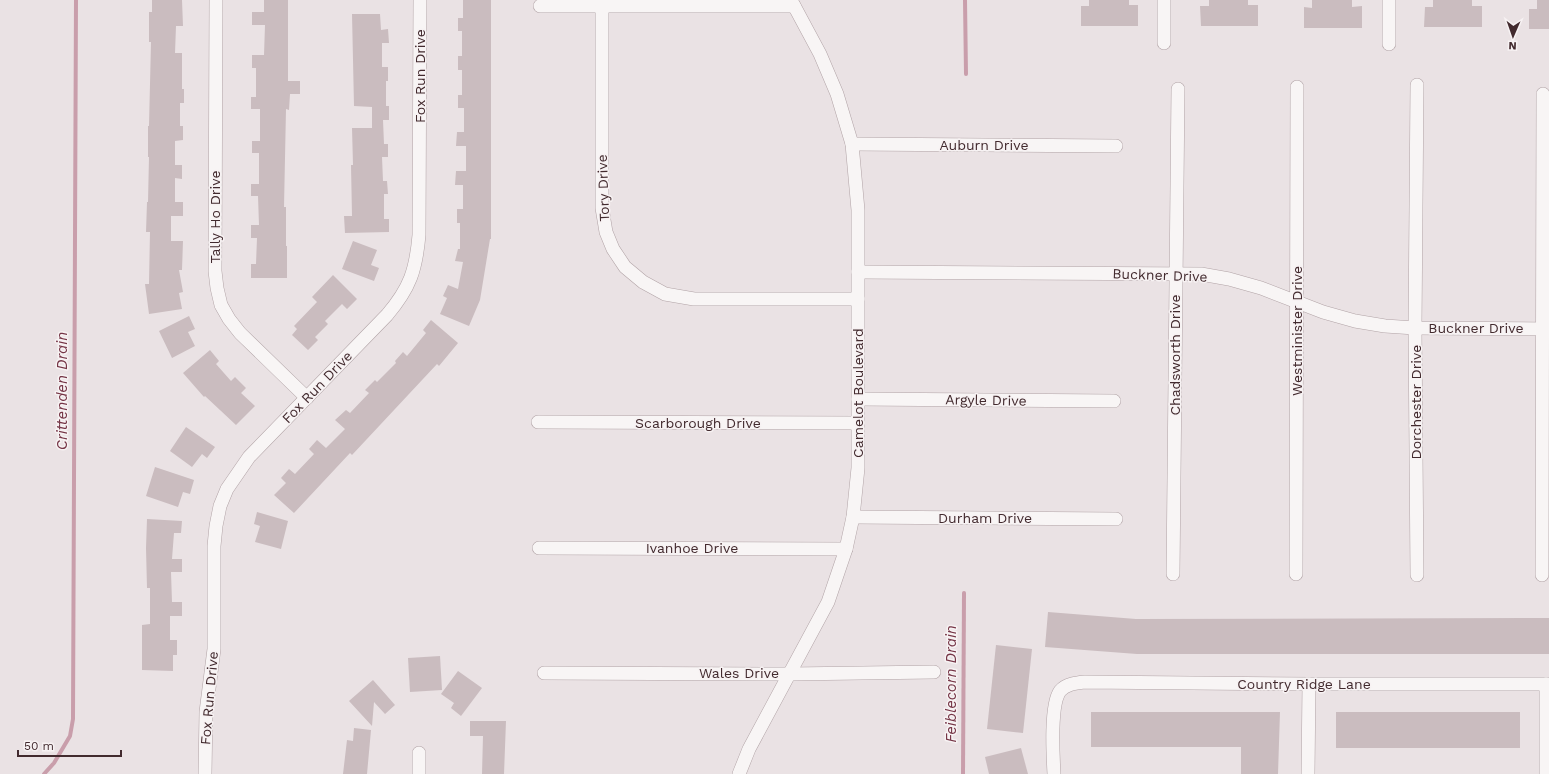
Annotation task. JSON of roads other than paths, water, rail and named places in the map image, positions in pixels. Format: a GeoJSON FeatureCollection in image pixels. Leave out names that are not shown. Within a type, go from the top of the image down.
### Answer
{"type":"FeatureCollection","features":[{"type":"Feature","properties":{"kind":"street","name":"Tally Ho Drive"},"geometry":{"type":"LineString","coordinates":[[216,0],[216,288],[221,305],[229,319],[240,333],[307,398]]}},
{"type":"Feature","properties":{"kind":"street","name":"Fox Run Drive"},"geometry":{"type":"LineString","coordinates":[[205,774],[206,712],[214,649],[214,546],[220,506],[227,489],[249,457],[399,302],[408,286],[414,269],[419,234],[420,0]]}},
{"type":"Feature","properties":{"kind":"street"},"geometry":{"type":"LineString","coordinates":[[1164,0],[1164,43]]}},
{"type":"Feature","properties":{"kind":"street"},"geometry":{"type":"LineString","coordinates":[[1389,44],[1390,0]]}},
{"type":"Feature","properties":{"kind":"street"},"geometry":{"type":"LineString","coordinates":[[540,6],[792,3]]}},
{"type":"Feature","properties":{"kind":"street","name":"Camelot Boulevard"},"geometry":{"type":"LineString","coordinates":[[739,774],[749,749],[828,602],[846,548],[853,517],[858,468],[858,210],[852,144],[837,94],[820,54],[792,3]]}},
{"type":"Feature","properties":{"kind":"street","name":"Tory Drive"},"geometry":{"type":"LineString","coordinates":[[602,6],[602,208],[606,232],[613,249],[625,266],[643,282],[665,294],[694,299],[858,299]]}},
{"type":"Feature","properties":{"kind":"street","name":"Dorchester Drive"},"geometry":{"type":"LineString","coordinates":[[1417,85],[1415,328],[1417,575]]}},
{"type":"Feature","properties":{"kind":"street","name":"Westminister Drive"},"geometry":{"type":"LineString","coordinates":[[1296,574],[1297,87]]}},
{"type":"Feature","properties":{"kind":"street","name":"Chadsworth Drive"},"geometry":{"type":"LineString","coordinates":[[1173,574],[1178,89]]}},
{"type":"Feature","properties":{"kind":"street"},"geometry":{"type":"LineString","coordinates":[[1542,94],[1545,329],[1542,575]]}},
{"type":"Feature","properties":{"kind":"street","name":"Auburn Drive"},"geometry":{"type":"LineString","coordinates":[[852,144],[1116,146]]}},
{"type":"Feature","properties":{"kind":"street","name":"Buckner Drive"},"geometry":{"type":"LineString","coordinates":[[858,272],[1201,274],[1230,279],[1261,288],[1323,312],[1356,321],[1384,326],[1415,328],[1545,329]]}},
{"type":"Feature","properties":{"kind":"street","name":"Argyle Drive"},"geometry":{"type":"LineString","coordinates":[[858,399],[1114,401]]}},
{"type":"Feature","properties":{"kind":"street","name":"Scarborough Drive"},"geometry":{"type":"LineString","coordinates":[[538,422],[858,423]]}},
{"type":"Feature","properties":{"kind":"street","name":"Durham Drive"},"geometry":{"type":"LineString","coordinates":[[853,517],[1116,519]]}},
{"type":"Feature","properties":{"kind":"street","name":"Ivanhoe Drive"},"geometry":{"type":"LineString","coordinates":[[539,548],[846,548]]}},
{"type":"Feature","properties":{"kind":"street","name":"Wales Drive"},"geometry":{"type":"LineString","coordinates":[[544,673],[790,674],[934,672]]}},
{"type":"Feature","properties":{"kind":"street","name":"Country Ridge Lane"},"geometry":{"type":"LineString","coordinates":[[1054,774],[1055,702],[1060,690],[1070,684],[1085,682],[1548,684]]}},
{"type":"Feature","properties":{"kind":"street"},"geometry":{"type":"LineString","coordinates":[[1308,684],[1308,774]]}},
{"type":"Feature","properties":{"kind":"street"},"geometry":{"type":"LineString","coordinates":[[1546,774],[1548,684]]}},
{"type":"Feature","properties":{"kind":"street"},"geometry":{"type":"LineString","coordinates":[[419,753],[419,774]]}},
{"type":"Feature","properties":{"kind":"waterway","name":"Crittenden Drain"},"geometry":{"type":"LineString","coordinates":[[44,774],[54,763],[70,736],[73,719],[76,0]]}},
{"type":"Feature","properties":{"kind":"waterway","name":"Feiblecorn Drain"},"geometry":{"type":"LineString","coordinates":[[965,0],[966,74]]}},
{"type":"Feature","properties":{"kind":"waterway","name":"Feiblecorn Drain"},"geometry":{"type":"LineString","coordinates":[[963,774],[964,593]]}}]}
